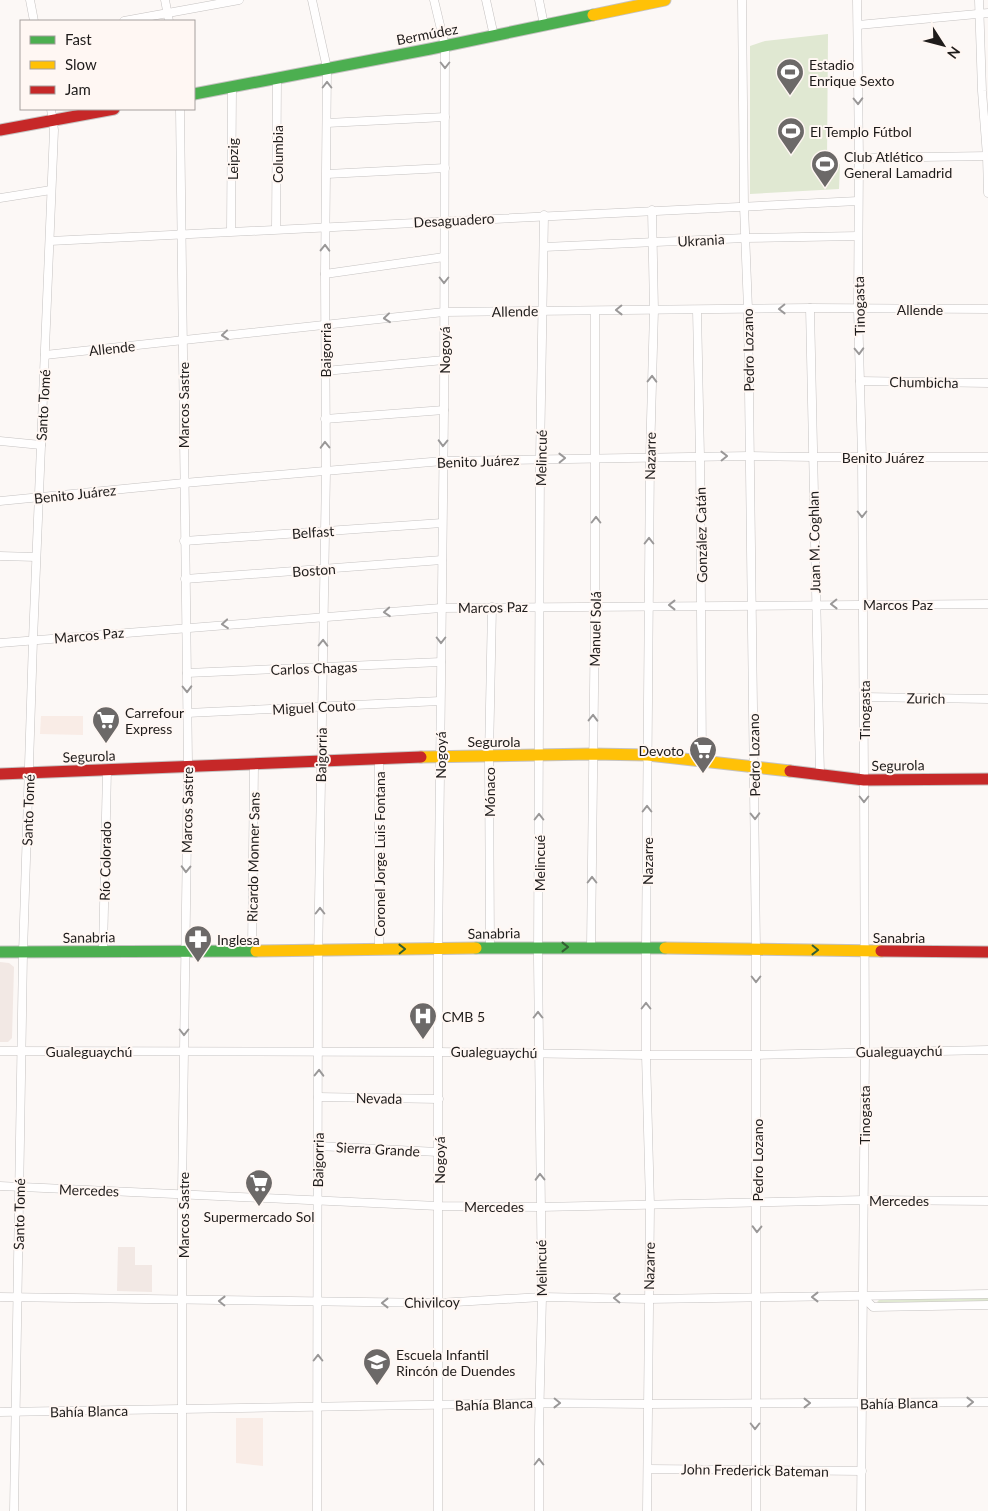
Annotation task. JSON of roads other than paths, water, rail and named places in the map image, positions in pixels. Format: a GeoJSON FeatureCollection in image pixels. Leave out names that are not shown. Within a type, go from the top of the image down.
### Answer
{"type":"FeatureCollection","features":[{"type":"Feature","properties":{"kind":"street"},"geometry":{"type":"LineString","coordinates":[[30,0],[34,20]]}},
{"type":"Feature","properties":{"kind":"street"},"geometry":{"type":"LineString","coordinates":[[165,0],[168,17]]}},
{"type":"Feature","properties":{"kind":"street"},"geometry":{"type":"LineString","coordinates":[[135,20],[168,17],[239,0]]}},
{"type":"Feature","properties":{"kind":"street","name":"Baigorria"},"geometry":{"type":"LineString","coordinates":[[312,0],[327,68],[326,471],[318,950],[318,1407],[316,1511]]}},
{"type":"Feature","properties":{"kind":"street","name":"Nogoyá"},"geometry":{"type":"LineString","coordinates":[[434,0],[445,46],[444,410],[438,949],[438,1511]]}},
{"type":"Feature","properties":{"kind":"street"},"geometry":{"type":"LineString","coordinates":[[486,0],[494,36]]}},
{"type":"Feature","properties":{"kind":"street"},"geometry":{"type":"LineString","coordinates":[[539,0],[544,25]]}},
{"type":"Feature","properties":{"kind":"street","name":"Bermúdez"},"geometry":{"type":"LineString","coordinates":[[195,94],[494,36],[642,2],[665,0]]}},
{"type":"Feature","properties":{"kind":"street","name":"Pedro Lozano"},"geometry":{"type":"LineString","coordinates":[[742,0],[756,949],[756,1511]]}},
{"type":"Feature","properties":{"kind":"street","name":"Tinogasta"},"geometry":{"type":"LineString","coordinates":[[857,0],[858,309],[862,457],[864,697],[863,951],[865,1052],[862,1511]]}},
{"type":"Feature","properties":{"kind":"street"},"geometry":{"type":"LineString","coordinates":[[979,0],[984,14],[982,91],[988,156],[988,193]]}},
{"type":"Feature","properties":{"kind":"street"},"geometry":{"type":"LineString","coordinates":[[858,26],[984,14]]}},
{"type":"Feature","properties":{"kind":"street","name":"Columbia"},"geometry":{"type":"LineString","coordinates":[[276,229],[277,78]]}},
{"type":"Feature","properties":{"kind":"street","name":"Leipzig"},"geometry":{"type":"LineString","coordinates":[[231,231],[232,87]]}},
{"type":"Feature","properties":{"kind":"street"},"geometry":{"type":"LineString","coordinates":[[0,130],[52,114],[102,110]]}},
{"type":"Feature","properties":{"kind":"street","name":"Marcos Sastre"},"geometry":{"type":"LineString","coordinates":[[180,110],[188,767],[182,1194],[182,1511]]}},
{"type":"Feature","properties":{"kind":"street","name":"Santo Tomé"},"geometry":{"type":"LineString","coordinates":[[14,1511],[23,953],[36,557],[50,241],[52,114]]}},
{"type":"Feature","properties":{"kind":"street"},"geometry":{"type":"LineString","coordinates":[[327,123],[445,117]]}},
{"type":"Feature","properties":{"kind":"street"},"geometry":{"type":"LineString","coordinates":[[859,158],[988,156]]}},
{"type":"Feature","properties":{"kind":"street"},"geometry":{"type":"LineString","coordinates":[[326,174],[445,168]]}},
{"type":"Feature","properties":{"kind":"street"},"geometry":{"type":"LineString","coordinates":[[0,198],[51,190]]}},
{"type":"Feature","properties":{"kind":"street","name":"Desaguadero"},"geometry":{"type":"LineString","coordinates":[[50,241],[544,215],[858,201]]}},
{"type":"Feature","properties":{"kind":"street","name":"Nazarre"},"geometry":{"type":"LineString","coordinates":[[647,1511],[650,1205],[646,1055],[646,947],[650,457],[654,310],[652,210]]}},
{"type":"Feature","properties":{"kind":"street","name":"Melincué"},"geometry":{"type":"LineString","coordinates":[[539,1511],[539,1403],[542,1298],[538,947],[540,459],[544,215]]}},
{"type":"Feature","properties":{"kind":"street","name":"Ukrania"},"geometry":{"type":"LineString","coordinates":[[544,247],[745,238],[858,236]]}},
{"type":"Feature","properties":{"kind":"street"},"geometry":{"type":"LineString","coordinates":[[325,274],[444,257]]}},
{"type":"Feature","properties":{"kind":"street","name":"Allende"},"geometry":{"type":"LineString","coordinates":[[45,355],[444,312],[810,308],[988,309]]}},
{"type":"Feature","properties":{"kind":"street","name":"Juan M. Coghlan"},"geometry":{"type":"LineString","coordinates":[[810,308],[820,775]]}},
{"type":"Feature","properties":{"kind":"street","name":"González Catán"},"geometry":{"type":"LineString","coordinates":[[697,310],[702,761]]}},
{"type":"Feature","properties":{"kind":"street","name":"Manuel Solá"},"geometry":{"type":"LineString","coordinates":[[591,947],[596,311]]}},
{"type":"Feature","properties":{"kind":"street"},"geometry":{"type":"LineString","coordinates":[[325,371],[444,360]]}},
{"type":"Feature","properties":{"kind":"street","name":"Chumbicha"},"geometry":{"type":"LineString","coordinates":[[860,381],[988,383]]}},
{"type":"Feature","properties":{"kind":"street"},"geometry":{"type":"LineString","coordinates":[[325,419],[444,410]]}},
{"type":"Feature","properties":{"kind":"street"},"geometry":{"type":"LineString","coordinates":[[0,441],[41,445]]}},
{"type":"Feature","properties":{"kind":"street","name":"Benito Juárez"},"geometry":{"type":"LineString","coordinates":[[0,501],[443,461],[749,456],[988,457]]}},
{"type":"Feature","properties":{"kind":"street","name":"Belfast"},"geometry":{"type":"LineString","coordinates":[[184,541],[442,523]]}},
{"type":"Feature","properties":{"kind":"street"},"geometry":{"type":"LineString","coordinates":[[0,556],[36,557]]}},
{"type":"Feature","properties":{"kind":"street","name":"Boston"},"geometry":{"type":"LineString","coordinates":[[185,579],[442,560]]}},
{"type":"Feature","properties":{"kind":"street","name":"Marcos Paz"},"geometry":{"type":"LineString","coordinates":[[0,643],[441,608],[988,604]]}},
{"type":"Feature","properties":{"kind":"street","name":"Mónaco"},"geometry":{"type":"LineString","coordinates":[[490,947],[488,756],[492,607]]}},
{"type":"Feature","properties":{"kind":"street","name":"Carlos Chagas"},"geometry":{"type":"LineString","coordinates":[[187,673],[441,662]]}},
{"type":"Feature","properties":{"kind":"street","name":"Zurich"},"geometry":{"type":"LineString","coordinates":[[864,697],[988,699]]}},
{"type":"Feature","properties":{"kind":"street","name":"Miguel Couto"},"geometry":{"type":"LineString","coordinates":[[187,713],[440,701]]}},
{"type":"Feature","properties":{"kind":"street","name":"Segurola"},"geometry":{"type":"LineString","coordinates":[[0,774],[440,756],[592,754],[648,755],[864,780],[988,779]]}},
{"type":"Feature","properties":{"kind":"street","name":"Coronel Jorge Luis Fontana"},"geometry":{"type":"LineString","coordinates":[[379,759],[379,950]]}},
{"type":"Feature","properties":{"kind":"street","name":"Ricardo Monner Sans"},"geometry":{"type":"LineString","coordinates":[[252,950],[254,765]]}},
{"type":"Feature","properties":{"kind":"street","name":"Río Colorado"},"geometry":{"type":"LineString","coordinates":[[103,952],[107,770]]}},
{"type":"Feature","properties":{"kind":"street","name":"Sanabria"},"geometry":{"type":"LineString","coordinates":[[0,952],[379,950],[490,947],[646,947],[988,952]]}},
{"type":"Feature","properties":{"kind":"street","name":"Gualeguaychú"},"geometry":{"type":"LineString","coordinates":[[0,1051],[538,1052],[646,1055],[756,1055],[988,1050]]}},
{"type":"Feature","properties":{"kind":"street","name":"Nevada"},"geometry":{"type":"LineString","coordinates":[[318,1098],[439,1099]]}},
{"type":"Feature","properties":{"kind":"street","name":"Sierra Grande"},"geometry":{"type":"LineString","coordinates":[[318,1146],[438,1152]]}},
{"type":"Feature","properties":{"kind":"street","name":"Mercedes"},"geometry":{"type":"LineString","coordinates":[[0,1186],[438,1206],[540,1207],[864,1200],[988,1201]]}},
{"type":"Feature","properties":{"kind":"street","name":"Chivilcoy"},"geometry":{"type":"LineString","coordinates":[[0,1297],[438,1303],[542,1298],[648,1299],[988,1294]]}},
{"type":"Feature","properties":{"kind":"street"},"geometry":{"type":"LineString","coordinates":[[863,1297],[873,1307],[988,1305]]}},
{"type":"Feature","properties":{"kind":"street","name":"Bahía Blanca"},"geometry":{"type":"LineString","coordinates":[[0,1412],[539,1403],[988,1402]]}},
{"type":"Feature","properties":{"kind":"street","name":"John Frederick Bateman"},"geometry":{"type":"LineString","coordinates":[[648,1469],[862,1471]]}},
{"type":"Feature","properties":{"kind":"place","name":"Estadio Enrique Sexto"},"geometry":{"type":"Point","coordinates":[790,96]}},
{"type":"Feature","properties":{"kind":"place","name":"El Templo Fútbol"},"geometry":{"type":"Point","coordinates":[791,155]}},
{"type":"Feature","properties":{"kind":"place","name":"Club Atlético General Lamadrid"},"geometry":{"type":"Point","coordinates":[825,188]}},
{"type":"Feature","properties":{"kind":"place","name":"Carrefour Express"},"geometry":{"type":"Point","coordinates":[106,744]}},
{"type":"Feature","properties":{"kind":"place","name":"Devoto"},"geometry":{"type":"Point","coordinates":[703,774]}},
{"type":"Feature","properties":{"kind":"place","name":"Inglesa"},"geometry":{"type":"Point","coordinates":[198,963]}},
{"type":"Feature","properties":{"kind":"place","name":"CMB 5"},"geometry":{"type":"Point","coordinates":[423,1040]}},
{"type":"Feature","properties":{"kind":"place","name":"Supermercado Sol"},"geometry":{"type":"Point","coordinates":[259,1207]}},
{"type":"Feature","properties":{"kind":"place","name":"Escuela Infantil Rincón de Duendes"},"geometry":{"type":"Point","coordinates":[377,1386]}}]}
